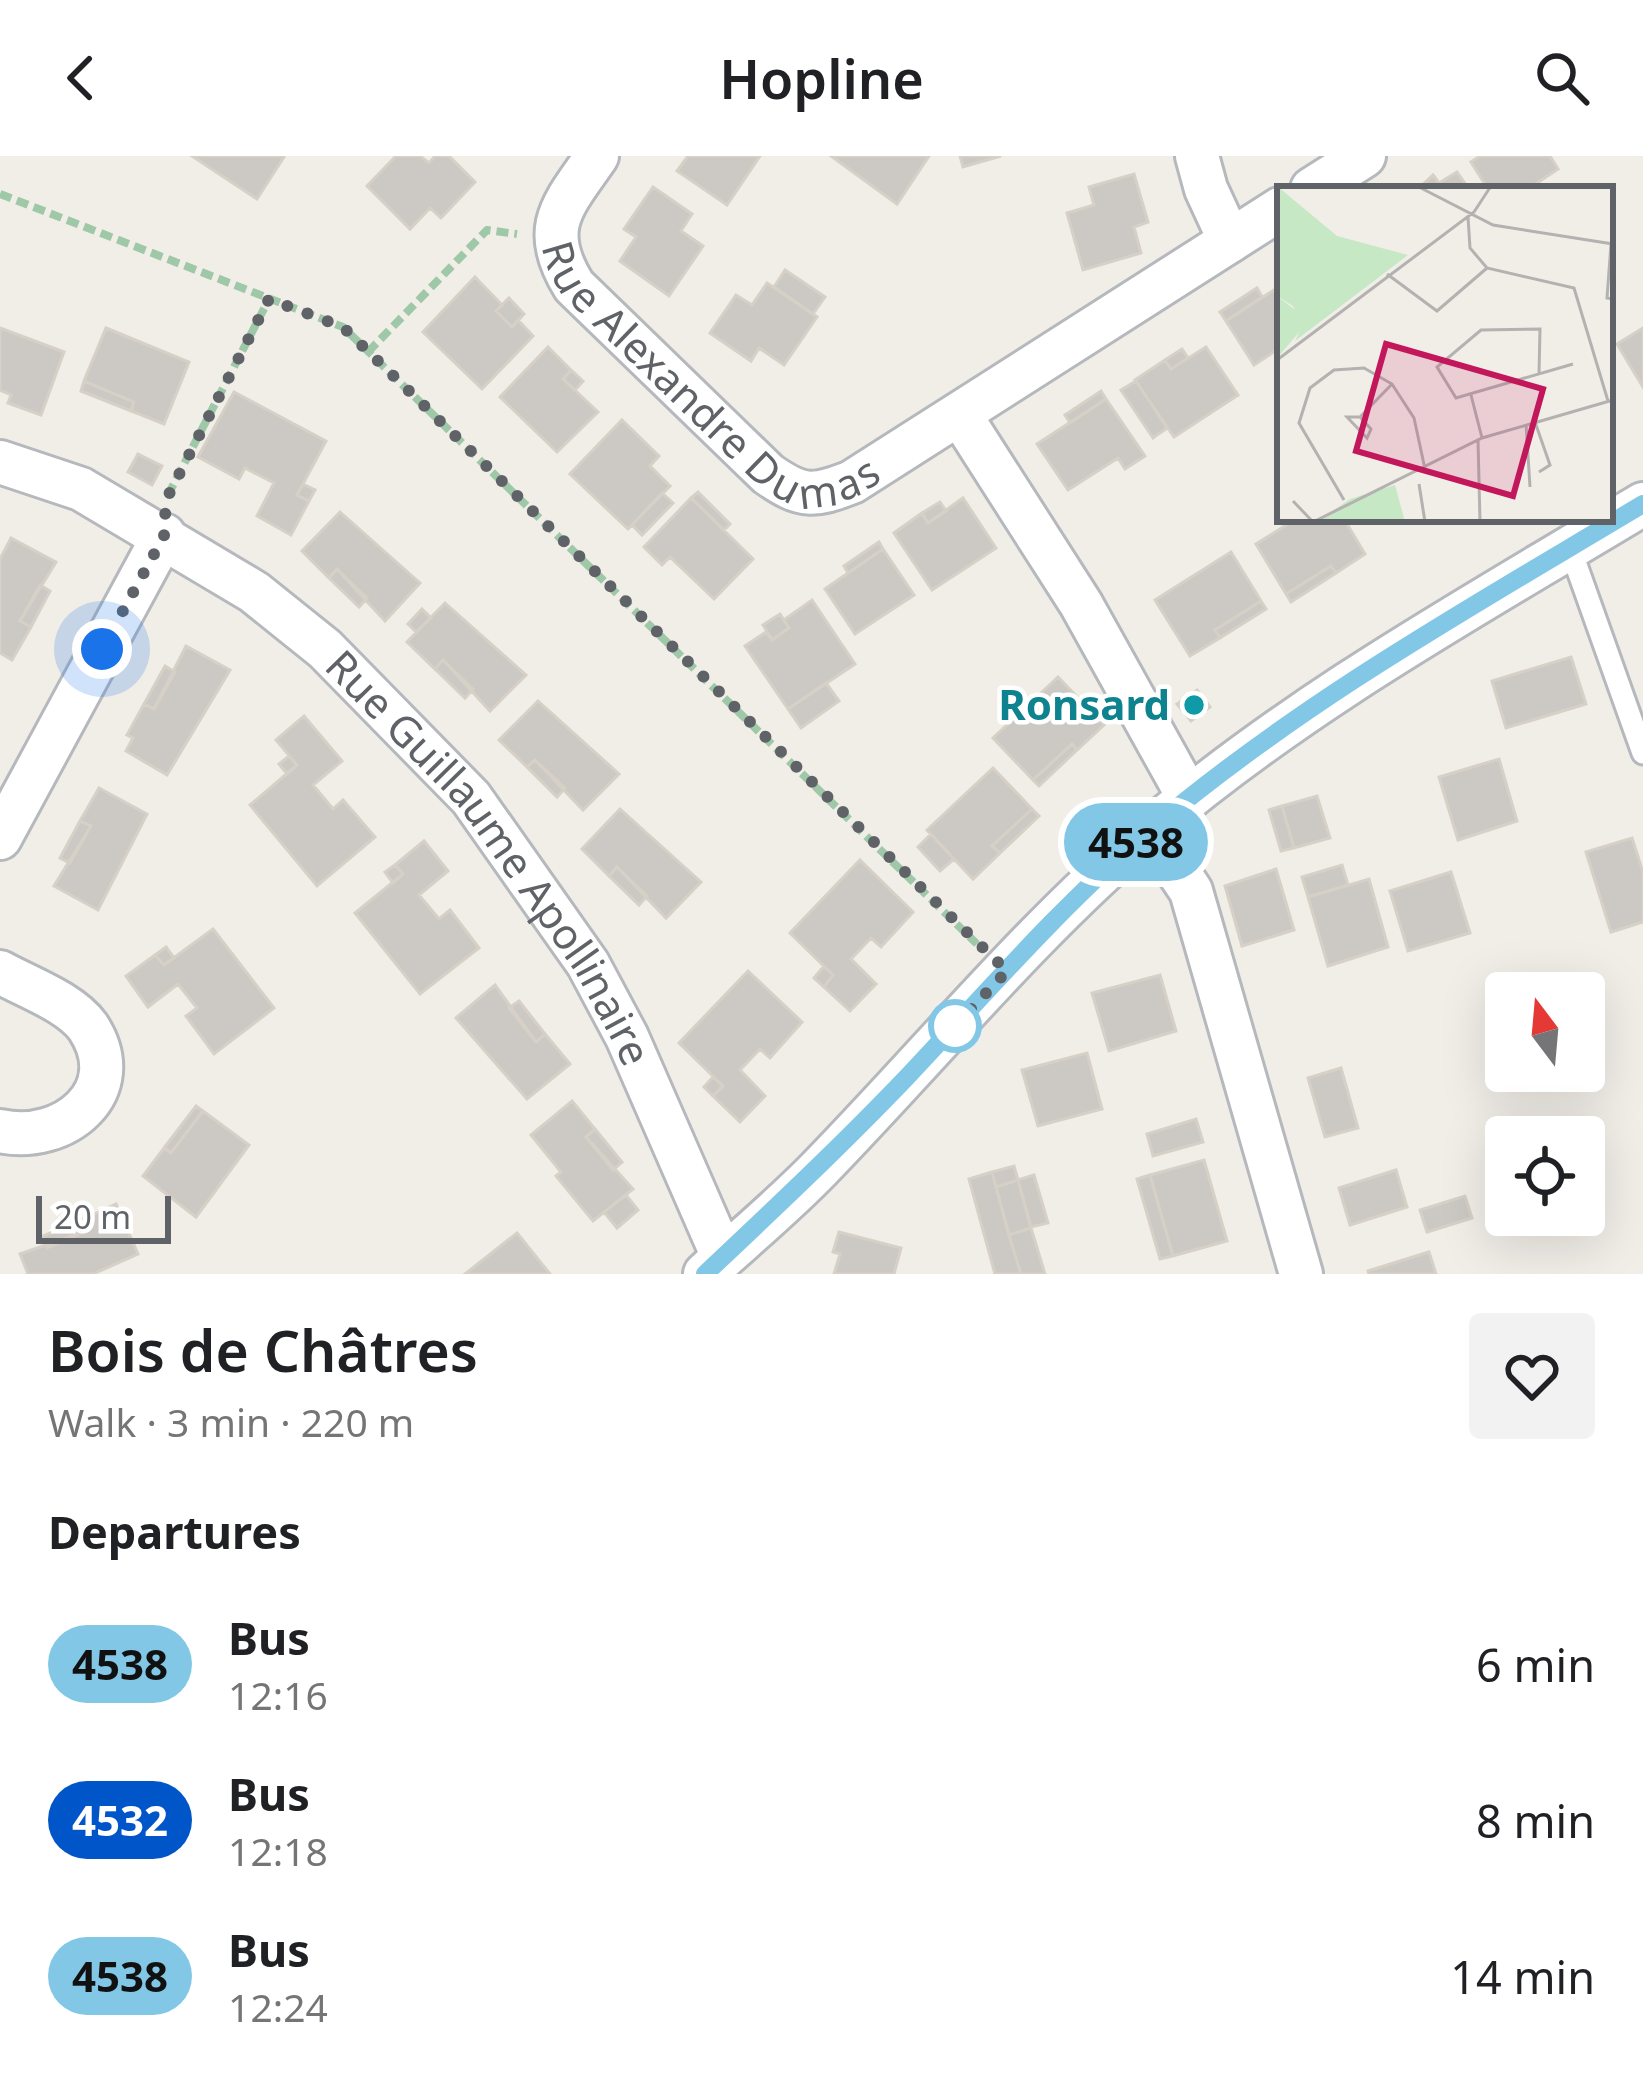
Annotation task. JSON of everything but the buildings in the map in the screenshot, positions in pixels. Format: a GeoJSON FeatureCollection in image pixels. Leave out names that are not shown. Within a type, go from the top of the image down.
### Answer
{"type":"FeatureCollection","features":[{"type":"Feature","properties":{"kind":"street","name":"Rue Alexandre Dumas"},"geometry":{"type":"LineString","coordinates":[[597,156],[557,216],[554,240],[561,264],[574,286],[768,474],[793,492],[822,494],[852,482],[1277,211]]}},
{"type":"Feature","properties":{"kind":"street"},"geometry":{"type":"LineString","coordinates":[[1197,156],[1230,242]]}},
{"type":"Feature","properties":{"kind":"street"},"geometry":{"type":"LineString","coordinates":[[1317,186],[1364,156]]}},
{"type":"Feature","properties":{"kind":"street","name":"Rue Alexandre Dumas"},"geometry":{"type":"LineString","coordinates":[[960,415],[1081,604],[1189,798]]}},
{"type":"Feature","properties":{"kind":"street","name":"Rue Guillaume Apollinaire"},"geometry":{"type":"LineString","coordinates":[[0,462],[81,489],[254,592],[325,649],[471,798],[536,886],[627,1037],[714,1266]]}},
{"type":"Feature","properties":{"kind":"street"},"geometry":{"type":"LineString","coordinates":[[714,1266],[814,1174],[1007,971],[1150,830],[1189,798],[1370,667],[1643,504]]}},
{"type":"Feature","properties":{"kind":"street"},"geometry":{"type":"LineString","coordinates":[[0,838],[164,536]]}},
{"type":"Feature","properties":{"kind":"street"},"geometry":{"type":"LineString","coordinates":[[1150,830],[1191,890],[1301,1274]]}},
{"type":"Feature","properties":{"kind":"street"},"geometry":{"type":"LineString","coordinates":[[0,972],[86,1024],[99,1063],[96,1087],[71,1123],[23,1136],[0,1131]]}},
{"type":"Feature","properties":{"kind":"lane"},"geometry":{"type":"LineString","coordinates":[[1570,548],[1643,753]]}},
{"type":"Feature","properties":{"kind":"path"},"geometry":{"type":"LineString","coordinates":[[0,194],[343,327],[1007,971]]}},
{"type":"Feature","properties":{"kind":"path"},"geometry":{"type":"LineString","coordinates":[[368,352],[487,230],[554,240]]}},
{"type":"Feature","properties":{"kind":"path"},"geometry":{"type":"LineString","coordinates":[[164,536],[166,500],[269,299]]}},
{"type":"Feature","properties":{"kind":"bus line","name":"4538"},"geometry":{"type":"LineString","coordinates":[[705,1274],[814,1174],[1083,892],[1150,830],[1307,709],[1370,667],[1643,504]]}},
{"type":"Feature","properties":{"kind":"place","name":"Ronsard"},"geometry":{"type":"Point","coordinates":[1194,705]}},
{"type":"Feature","properties":{"kind":"route"},"geometry":{"type":"LineString","coordinates":[[102,649],[164,536],[166,500],[269,299],[343,327],[1007,971],[955,1026]]}}]}
